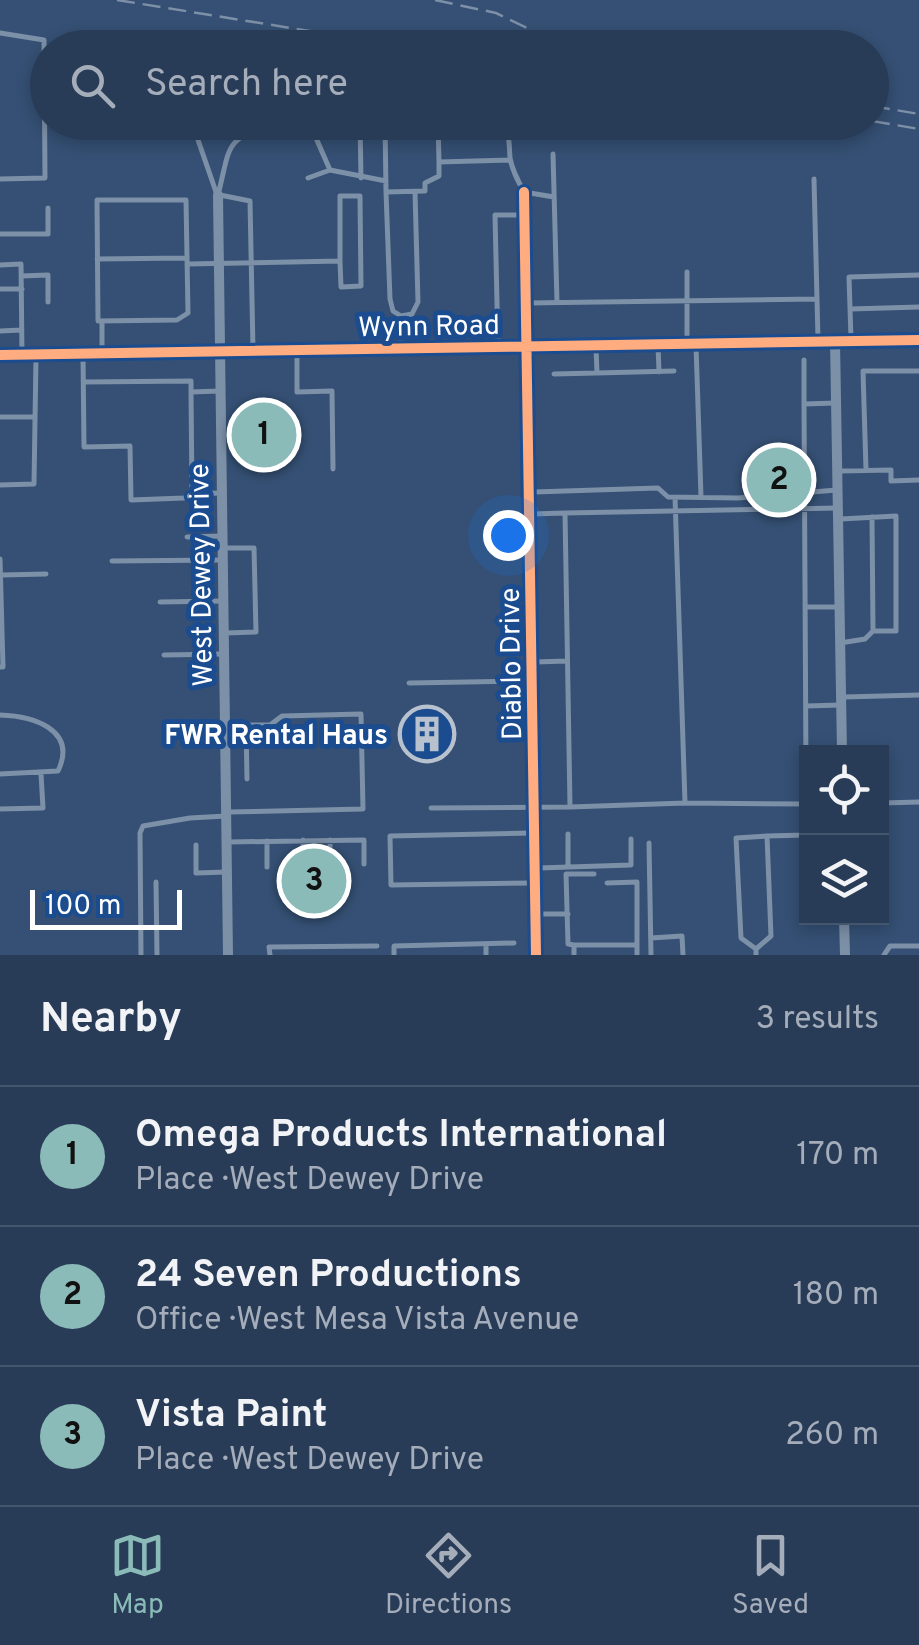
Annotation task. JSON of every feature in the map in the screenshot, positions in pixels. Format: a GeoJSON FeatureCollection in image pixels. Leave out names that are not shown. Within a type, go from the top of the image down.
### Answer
{"type":"FeatureCollection","features":[{"type":"Feature","properties":{"kind":"street","name":"Diablo Drive"},"geometry":{"type":"LineString","coordinates":[[524,192],[536,955]]}},
{"type":"Feature","properties":{"kind":"street","name":"West Dewey Drive"},"geometry":{"type":"LineString","coordinates":[[218,195],[228,955]]}},
{"type":"Feature","properties":{"kind":"street","name":"Wynn Road"},"geometry":{"type":"LineString","coordinates":[[0,355],[919,340]]}},
{"type":"Feature","properties":{"kind":"street"},"geometry":{"type":"LineString","coordinates":[[834,341],[842,745]]}},
{"type":"Feature","properties":{"kind":"street"},"geometry":{"type":"LineString","coordinates":[[844,925],[845,955]]}},
{"type":"Feature","properties":{"kind":"lane"},"geometry":{"type":"LineString","coordinates":[[0,32],[30,37]]}},
{"type":"Feature","properties":{"kind":"lane"},"geometry":{"type":"LineString","coordinates":[[0,179],[45,178],[45,140]]}},
{"type":"Feature","properties":{"kind":"lane"},"geometry":{"type":"LineString","coordinates":[[198,140],[218,195]]}},
{"type":"Feature","properties":{"kind":"lane"},"geometry":{"type":"LineString","coordinates":[[218,195],[234,140]]}},
{"type":"Feature","properties":{"kind":"lane"},"geometry":{"type":"LineString","coordinates":[[317,140],[330,170]]}},
{"type":"Feature","properties":{"kind":"lane"},"geometry":{"type":"LineString","coordinates":[[360,140],[361,178]]}},
{"type":"Feature","properties":{"kind":"lane"},"geometry":{"type":"LineString","coordinates":[[385,140],[390,299],[393,311],[401,316],[412,314],[418,302],[415,192]]}},
{"type":"Feature","properties":{"kind":"lane"},"geometry":{"type":"LineString","coordinates":[[386,192],[425,191],[425,183],[439,176],[438,140]]}},
{"type":"Feature","properties":{"kind":"lane"},"geometry":{"type":"LineString","coordinates":[[510,140],[510,160],[524,192],[554,197]]}},
{"type":"Feature","properties":{"kind":"lane"},"geometry":{"type":"LineString","coordinates":[[553,154],[557,302]]}},
{"type":"Feature","properties":{"kind":"lane"},"geometry":{"type":"LineString","coordinates":[[439,162],[510,160]]}},
{"type":"Feature","properties":{"kind":"lane"},"geometry":{"type":"LineString","coordinates":[[308,178],[330,170],[386,181]]}},
{"type":"Feature","properties":{"kind":"lane"},"geometry":{"type":"LineString","coordinates":[[814,179],[818,342]]}},
{"type":"Feature","properties":{"kind":"lane"},"geometry":{"type":"LineString","coordinates":[[218,195],[250,200],[253,351]]}},
{"type":"Feature","properties":{"kind":"lane"},"geometry":{"type":"LineString","coordinates":[[340,196],[360,196],[361,286],[341,287],[340,261],[340,196]]}},
{"type":"Feature","properties":{"kind":"lane"},"geometry":{"type":"LineString","coordinates":[[96,200],[186,200],[188,313],[177,320],[98,321],[98,260],[96,200]]}},
{"type":"Feature","properties":{"kind":"lane"},"geometry":{"type":"LineString","coordinates":[[0,234],[48,234],[48,208]]}},
{"type":"Feature","properties":{"kind":"lane"},"geometry":{"type":"LineString","coordinates":[[498,346],[495,215],[525,215]]}},
{"type":"Feature","properties":{"kind":"lane"},"geometry":{"type":"LineString","coordinates":[[98,260],[340,261]]}},
{"type":"Feature","properties":{"kind":"lane"},"geometry":{"type":"LineString","coordinates":[[0,264],[21,264],[22,330],[29,354],[35,417],[34,484],[0,485]]}},
{"type":"Feature","properties":{"kind":"lane"},"geometry":{"type":"LineString","coordinates":[[687,272],[701,498]]}},
{"type":"Feature","properties":{"kind":"lane"},"geometry":{"type":"LineString","coordinates":[[21,276],[48,275],[48,302]]}},
{"type":"Feature","properties":{"kind":"lane"},"geometry":{"type":"LineString","coordinates":[[851,341],[849,277],[919,275]]}},
{"type":"Feature","properties":{"kind":"lane"},"geometry":{"type":"LineString","coordinates":[[0,290],[22,288]]}},
{"type":"Feature","properties":{"kind":"lane"},"geometry":{"type":"LineString","coordinates":[[528,303],[817,299]]}},
{"type":"Feature","properties":{"kind":"lane"},"geometry":{"type":"LineString","coordinates":[[850,310],[919,307]]}},
{"type":"Feature","properties":{"kind":"lane"},"geometry":{"type":"LineString","coordinates":[[401,316],[401,348]]}},
{"type":"Feature","properties":{"kind":"lane"},"geometry":{"type":"LineString","coordinates":[[102,321],[102,353]]}},
{"type":"Feature","properties":{"kind":"lane"},"geometry":{"type":"LineString","coordinates":[[0,331],[22,330]]}},
{"type":"Feature","properties":{"kind":"lane"},"geometry":{"type":"LineString","coordinates":[[658,344],[659,372]]}},
{"type":"Feature","properties":{"kind":"lane"},"geometry":{"type":"LineString","coordinates":[[596,345],[597,373]]}},
{"type":"Feature","properties":{"kind":"lane"},"geometry":{"type":"LineString","coordinates":[[297,350],[297,392],[332,391],[333,469]]}},
{"type":"Feature","properties":{"kind":"lane"},"geometry":{"type":"LineString","coordinates":[[83,354],[84,447],[130,446],[131,500],[221,493]]}},
{"type":"Feature","properties":{"kind":"lane"},"geometry":{"type":"LineString","coordinates":[[804,360],[806,745]]}},
{"type":"Feature","properties":{"kind":"lane"},"geometry":{"type":"LineString","coordinates":[[866,470],[864,372],[919,370]]}},
{"type":"Feature","properties":{"kind":"lane"},"geometry":{"type":"LineString","coordinates":[[554,374],[674,371]]}},
{"type":"Feature","properties":{"kind":"lane"},"geometry":{"type":"LineString","coordinates":[[84,382],[190,381],[192,494]]}},
{"type":"Feature","properties":{"kind":"lane"},"geometry":{"type":"LineString","coordinates":[[191,392],[220,392]]}},
{"type":"Feature","properties":{"kind":"lane"},"geometry":{"type":"LineString","coordinates":[[804,404],[836,403]]}},
{"type":"Feature","properties":{"kind":"lane"},"geometry":{"type":"LineString","coordinates":[[0,418],[35,417]]}},
{"type":"Feature","properties":{"kind":"lane"},"geometry":{"type":"LineString","coordinates":[[837,471],[891,470],[891,481],[919,480]]}},
{"type":"Feature","properties":{"kind":"lane"},"geometry":{"type":"LineString","coordinates":[[529,492],[658,488],[668,497],[701,498],[837,490]]}},
{"type":"Feature","properties":{"kind":"lane"},"geometry":{"type":"LineString","coordinates":[[675,497],[685,803]]}},
{"type":"Feature","properties":{"kind":"lane"},"geometry":{"type":"LineString","coordinates":[[530,514],[805,510],[896,516],[896,631],[873,631]]}},
{"type":"Feature","properties":{"kind":"lane"},"geometry":{"type":"LineString","coordinates":[[565,513],[570,807]]}},
{"type":"Feature","properties":{"kind":"lane"},"geometry":{"type":"LineString","coordinates":[[840,643],[866,639],[873,631],[872,517]]}},
{"type":"Feature","properties":{"kind":"lane"},"geometry":{"type":"LineString","coordinates":[[500,532],[530,532]]}},
{"type":"Feature","properties":{"kind":"lane"},"geometry":{"type":"LineString","coordinates":[[186,537],[222,548]]}},
{"type":"Feature","properties":{"kind":"lane"},"geometry":{"type":"LineString","coordinates":[[112,561],[254,548],[256,632],[223,633]]}},
{"type":"Feature","properties":{"kind":"lane"},"geometry":{"type":"LineString","coordinates":[[0,559],[0,667]]}},
{"type":"Feature","properties":{"kind":"lane"},"geometry":{"type":"LineString","coordinates":[[2,576],[46,574]]}},
{"type":"Feature","properties":{"kind":"lane"},"geometry":{"type":"LineString","coordinates":[[160,602],[223,601]]}},
{"type":"Feature","properties":{"kind":"lane"},"geometry":{"type":"LineString","coordinates":[[806,607],[839,607]]}},
{"type":"Feature","properties":{"kind":"lane"},"geometry":{"type":"LineString","coordinates":[[501,648],[568,661]]}},
{"type":"Feature","properties":{"kind":"lane"},"geometry":{"type":"LineString","coordinates":[[164,654],[224,654]]}},
{"type":"Feature","properties":{"kind":"lane"},"geometry":{"type":"LineString","coordinates":[[409,684],[533,681]]}},
{"type":"Feature","properties":{"kind":"lane"},"geometry":{"type":"LineString","coordinates":[[806,706],[919,695]]}},
{"type":"Feature","properties":{"kind":"lane"},"geometry":{"type":"LineString","coordinates":[[141,955],[143,826],[226,814],[363,809],[361,714],[282,716],[270,725],[246,725],[247,779]]}},
{"type":"Feature","properties":{"kind":"lane"},"geometry":{"type":"LineString","coordinates":[[0,715],[26,716],[51,728],[61,740],[62,762],[58,771],[0,774]]}},
{"type":"Feature","properties":{"kind":"lane"},"geometry":{"type":"LineString","coordinates":[[225,744],[246,744]]}},
{"type":"Feature","properties":{"kind":"lane"},"geometry":{"type":"LineString","coordinates":[[0,809],[43,808],[42,773]]}},
{"type":"Feature","properties":{"kind":"lane"},"geometry":{"type":"LineString","coordinates":[[889,803],[919,802]]}},
{"type":"Feature","properties":{"kind":"lane"},"geometry":{"type":"LineString","coordinates":[[430,808],[799,804]]}},
{"type":"Feature","properties":{"kind":"lane"},"geometry":{"type":"LineString","coordinates":[[534,833],[390,836],[391,885],[535,876],[568,867],[632,865],[631,840]]}},
{"type":"Feature","properties":{"kind":"lane"},"geometry":{"type":"LineString","coordinates":[[568,834],[568,867]]}},
{"type":"Feature","properties":{"kind":"lane"},"geometry":{"type":"LineString","coordinates":[[767,836],[771,936],[756,952],[741,938],[736,838],[767,836],[799,835]]}},
{"type":"Feature","properties":{"kind":"lane"},"geometry":{"type":"LineString","coordinates":[[303,840],[304,867]]}},
{"type":"Feature","properties":{"kind":"lane"},"geometry":{"type":"LineString","coordinates":[[330,840],[330,867]]}},
{"type":"Feature","properties":{"kind":"lane"},"geometry":{"type":"LineString","coordinates":[[226,842],[364,840],[364,864]]}},
{"type":"Feature","properties":{"kind":"lane"},"geometry":{"type":"LineString","coordinates":[[267,841],[267,867]]}},
{"type":"Feature","properties":{"kind":"lane"},"geometry":{"type":"LineString","coordinates":[[649,843],[651,955]]}},
{"type":"Feature","properties":{"kind":"lane"},"geometry":{"type":"LineString","coordinates":[[196,845],[196,873],[227,872]]}},
{"type":"Feature","properties":{"kind":"lane"},"geometry":{"type":"LineString","coordinates":[[594,874],[566,874],[568,944],[637,945]]}},
{"type":"Feature","properties":{"kind":"lane"},"geometry":{"type":"LineString","coordinates":[[156,882],[157,955]]}},
{"type":"Feature","properties":{"kind":"lane"},"geometry":{"type":"LineString","coordinates":[[607,883],[636,882],[637,955]]}},
{"type":"Feature","properties":{"kind":"lane"},"geometry":{"type":"LineString","coordinates":[[536,914],[568,914]]}},
{"type":"Feature","properties":{"kind":"lane"},"geometry":{"type":"LineString","coordinates":[[651,938],[682,936],[683,955]]}},
{"type":"Feature","properties":{"kind":"lane"},"geometry":{"type":"LineString","coordinates":[[394,955],[394,946],[514,943]]}},
{"type":"Feature","properties":{"kind":"lane"},"geometry":{"type":"LineString","coordinates":[[486,944],[486,955]]}},
{"type":"Feature","properties":{"kind":"lane"},"geometry":{"type":"LineString","coordinates":[[362,946],[362,955]]}},
{"type":"Feature","properties":{"kind":"lane"},"geometry":{"type":"LineString","coordinates":[[270,955],[270,947],[377,946]]}},
{"type":"Feature","properties":{"kind":"lane"},"geometry":{"type":"LineString","coordinates":[[574,946],[574,955]]}},
{"type":"Feature","properties":{"kind":"lane"},"geometry":{"type":"LineString","coordinates":[[884,955],[890,946],[917,946],[914,955]]}},
{"type":"Feature","properties":{"kind":"railway"},"geometry":{"type":"LineString","coordinates":[[117,0],[303,30]]}},
{"type":"Feature","properties":{"kind":"railway"},"geometry":{"type":"LineString","coordinates":[[435,0],[496,13],[531,30]]}},
{"type":"Feature","properties":{"kind":"railway"},"geometry":{"type":"LineString","coordinates":[[889,109],[919,114]]}},
{"type":"Feature","properties":{"kind":"railway"},"geometry":{"type":"LineString","coordinates":[[889,124],[919,129]]}},
{"type":"Feature","properties":{"kind":"cycle path"},"geometry":{"type":"LineString","coordinates":[[524,192],[536,955]]}},
{"type":"Feature","properties":{"kind":"cycle path"},"geometry":{"type":"LineString","coordinates":[[0,355],[919,340]]}},
{"type":"Feature","properties":{"kind":"place","name":"Omega Products International"},"geometry":{"type":"Point","coordinates":[264,435]}},
{"type":"Feature","properties":{"kind":"place","name":"24 Seven Productions"},"geometry":{"type":"Point","coordinates":[779,480]}},
{"type":"Feature","properties":{"kind":"place","name":"FWR Rental Haus"},"geometry":{"type":"Point","coordinates":[427,734]}},
{"type":"Feature","properties":{"kind":"place","name":"Vista Paint"},"geometry":{"type":"Point","coordinates":[314,881]}}]}
